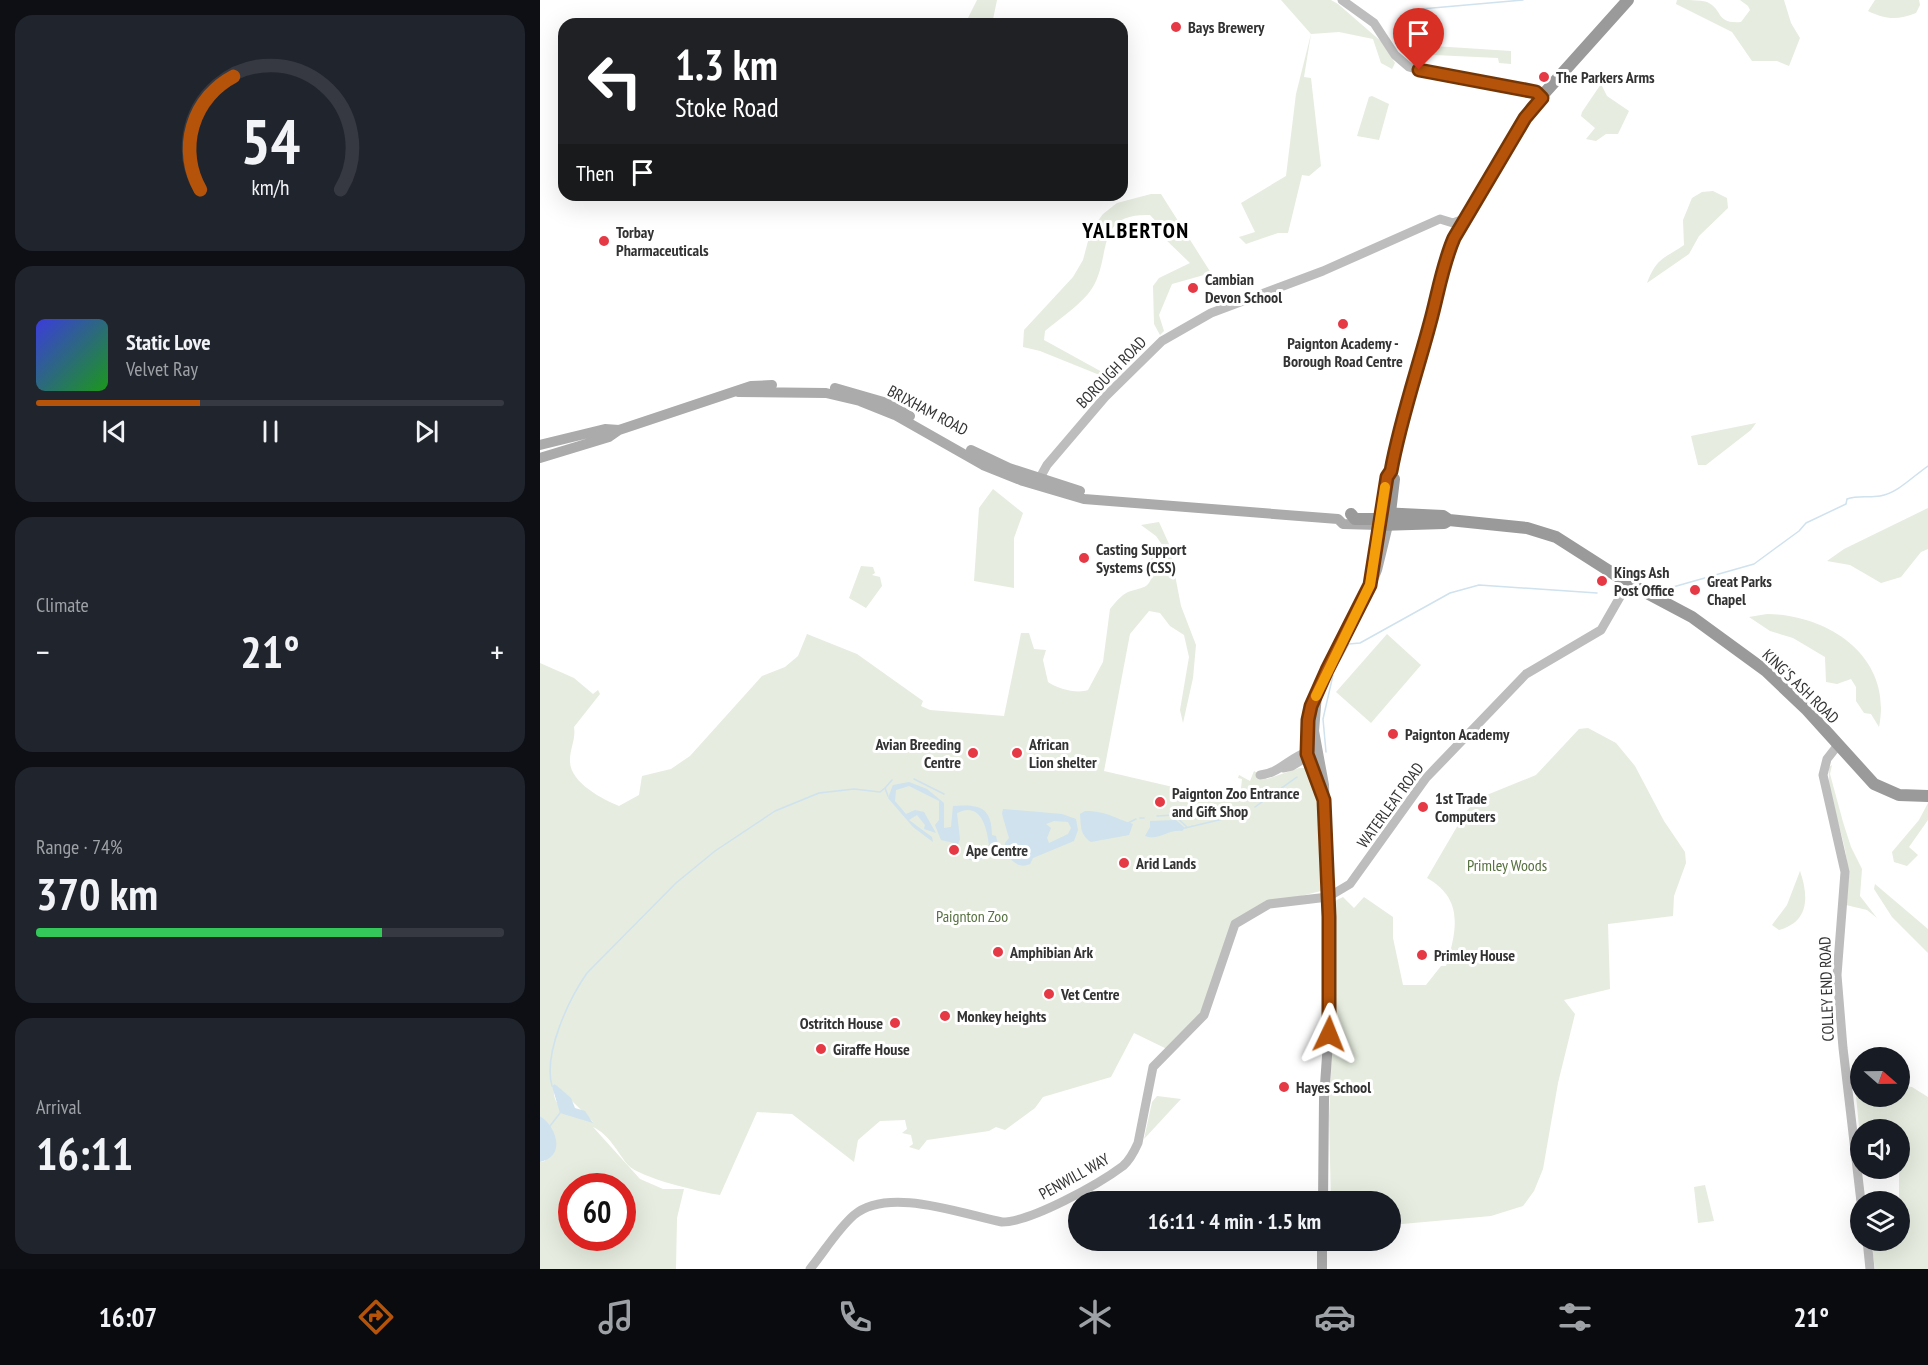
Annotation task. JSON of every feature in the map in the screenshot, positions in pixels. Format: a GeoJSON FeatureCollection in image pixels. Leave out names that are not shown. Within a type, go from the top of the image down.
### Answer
{"type":"FeatureCollection","features":[{"type":"Feature","properties":{"kind":"highway"},"geometry":{"type":"LineString","coordinates":[[1385,519],[1387,477],[1391,471],[1406,404],[1432,318],[1440,276],[1454,238],[1456,221],[1525,118],[1628,0]]}},
{"type":"Feature","properties":{"kind":"highway","name":"KING'S ASH ROAD"},"geometry":{"type":"LineString","coordinates":[[1351,514],[1355,519],[1444,522],[1542,531],[1556,537],[1628,583],[1692,617],[1766,671],[1807,710],[1867,778],[1886,791],[1907,797],[1928,796]]}},
{"type":"Feature","properties":{"kind":"main road","name":"BRIXHAM ROAD"},"geometry":{"type":"LineString","coordinates":[[540,445],[605,429],[619,430],[738,392],[826,393],[860,401],[895,416],[983,465],[1037,481],[1084,499],[1096,498],[1143,506],[1338,519],[1351,514]]}},
{"type":"Feature","properties":{"kind":"main road"},"geometry":{"type":"LineString","coordinates":[[541,455],[587,438],[595,440],[609,437],[619,430]]}},
{"type":"Feature","properties":{"kind":"main road","name":"BRIXHAM ROAD"},"geometry":{"type":"LineString","coordinates":[[1338,519],[1343,524],[1385,519]]}},
{"type":"Feature","properties":{"kind":"main road"},"geometry":{"type":"LineString","coordinates":[[1323,1191],[1324,1099],[1330,1014],[1329,897],[1324,784],[1313,753],[1317,693],[1367,595],[1373,574],[1371,568],[1385,519]]}},
{"type":"Feature","properties":{"kind":"main road"},"geometry":{"type":"LineString","coordinates":[[1322,1251],[1322,1269]]}},
{"type":"Feature","properties":{"kind":"street"},"geometry":{"type":"LineString","coordinates":[[1342,0],[1374,23],[1395,55],[1409,67],[1458,79],[1536,92],[1542,98]]}},
{"type":"Feature","properties":{"kind":"street","name":"BOROUGH ROAD"},"geometry":{"type":"LineString","coordinates":[[1037,481],[1105,397],[1162,341],[1211,313],[1323,272],[1440,219],[1456,221]]}},
{"type":"Feature","properties":{"kind":"street","name":"WATERLEAT ROAD"},"geometry":{"type":"LineString","coordinates":[[1329,897],[1350,884],[1426,778],[1514,685],[1545,661],[1601,630],[1628,583]]}},
{"type":"Feature","properties":{"kind":"street","name":"COLLEY END ROAD"},"geometry":{"type":"LineString","coordinates":[[1838,745],[1827,759],[1823,775],[1845,872],[1837,975],[1842,1041],[1860,1191]]}},
{"type":"Feature","properties":{"kind":"street"},"geometry":{"type":"LineString","coordinates":[[1260,775],[1270,775],[1281,768],[1292,766],[1313,753]]}},
{"type":"Feature","properties":{"kind":"street","name":"PENWILL WAY"},"geometry":{"type":"LineString","coordinates":[[810,1269],[854,1215],[874,1204],[904,1202],[1002,1222],[1018,1221],[1043,1210],[1122,1166],[1134,1153],[1138,1143],[1151,1073],[1156,1062],[1191,1031],[1204,1015],[1235,924],[1254,910],[1269,904],[1329,897]]}},
{"type":"Feature","properties":{"kind":"street"},"geometry":{"type":"LineString","coordinates":[[1868,1251],[1869,1269]]}},
{"type":"Feature","properties":{"kind":"green space"},"geometry":{"type":"Polygon","coordinates":[[[977,0],[997,0],[993,18],[968,18],[977,0]]]}},
{"type":"Feature","properties":{"kind":"green space"},"geometry":{"type":"Polygon","coordinates":[[[1281,0],[1331,0],[1338,4],[1383,43],[1395,63],[1392,69],[1381,63],[1373,39],[1339,32],[1311,34],[1281,0]]]}},
{"type":"Feature","properties":{"kind":"green space"},"geometry":{"type":"Polygon","coordinates":[[[1677,0],[1707,2],[1723,19],[1741,22],[1750,10],[1740,0],[1784,0],[1791,23],[1800,38],[1789,66],[1777,61],[1752,61],[1732,32],[1676,4],[1677,0]]]}},
{"type":"Feature","properties":{"kind":"green space"},"geometry":{"type":"Polygon","coordinates":[[[1875,0],[1919,0],[1920,5],[1916,13],[1898,18],[1886,17],[1868,11],[1875,0]]]}},
{"type":"Feature","properties":{"kind":"green space"},"geometry":{"type":"Polygon","coordinates":[[[1311,34],[1304,77],[1311,78],[1321,166],[1309,176],[1302,175],[1288,233],[1278,233],[1246,244],[1239,237],[1255,232],[1241,203],[1286,176],[1296,94],[1311,34]]]}},
{"type":"Feature","properties":{"kind":"green space"},"geometry":{"type":"Polygon","coordinates":[[[1418,45],[1511,51],[1511,64],[1499,63],[1498,58],[1413,54],[1418,45]]]}},
{"type":"Feature","properties":{"kind":"green space"},"geometry":{"type":"Polygon","coordinates":[[[1601,84],[1607,96],[1629,111],[1618,134],[1606,134],[1596,141],[1586,139],[1595,128],[1581,116],[1601,84]]]}},
{"type":"Feature","properties":{"kind":"green space"},"geometry":{"type":"Polygon","coordinates":[[[1372,96],[1389,104],[1379,140],[1357,136],[1369,97],[1372,96]]]}},
{"type":"Feature","properties":{"kind":"green space"},"geometry":{"type":"Polygon","coordinates":[[[1713,191],[1727,198],[1728,208],[1699,236],[1689,254],[1647,283],[1658,263],[1684,245],[1683,220],[1692,198],[1702,192],[1713,191]]]}},
{"type":"Feature","properties":{"kind":"green space"},"geometry":{"type":"Polygon","coordinates":[[[1151,194],[1161,194],[1211,273],[1172,284],[1159,315],[1164,331],[1160,335],[1154,324],[1153,286],[1159,278],[1190,263],[1162,236],[1163,229],[1150,215],[1131,216],[1119,222],[1111,230],[1096,281],[1088,294],[1073,309],[1045,331],[1044,340],[1113,378],[1112,380],[1040,351],[1023,347],[1024,330],[1073,277],[1083,260],[1091,230],[1103,214],[1117,203],[1151,194]]]}},
{"type":"Feature","properties":{"kind":"green space"},"geometry":{"type":"Polygon","coordinates":[[[1756,423],[1751,430],[1706,465],[1698,465],[1691,436],[1756,423]]]}},
{"type":"Feature","properties":{"kind":"green space"},"geometry":{"type":"Polygon","coordinates":[[[993,489],[1023,513],[1014,538],[1014,588],[974,581],[979,508],[993,489]]]}},
{"type":"Feature","properties":{"kind":"green space"},"geometry":{"type":"Polygon","coordinates":[[[1928,508],[1928,549],[1921,552],[1901,577],[1881,583],[1850,565],[1827,561],[1844,549],[1928,508]]]}},
{"type":"Feature","properties":{"kind":"green space","name":"Paignton Zoo"},"geometry":{"type":"Polygon","coordinates":[[[1159,522],[1169,544],[1181,606],[1196,645],[1193,678],[1183,723],[1180,710],[1189,657],[1184,635],[1170,626],[1160,613],[1149,611],[1130,634],[1104,771],[1233,801],[1235,796],[1240,797],[1242,779],[1238,778],[1239,775],[1250,781],[1254,771],[1267,779],[1299,768],[1307,768],[1319,801],[1321,891],[1269,904],[1235,923],[1210,1001],[1169,1050],[1134,1033],[1111,1077],[1043,1097],[1035,1108],[1005,1130],[996,1127],[989,1131],[927,1140],[919,1150],[909,1147],[913,1144],[911,1135],[902,1133],[907,1129],[905,1120],[880,1121],[858,1140],[854,1162],[792,1114],[757,1112],[720,1195],[671,1184],[635,1170],[628,1165],[609,1139],[593,1127],[635,1173],[558,1173],[558,1251],[636,1251],[636,1175],[640,1179],[663,1189],[684,1189],[677,1218],[676,1269],[540,1269],[540,1162],[545,1161],[550,1126],[540,1116],[540,663],[574,678],[593,694],[598,690],[600,694],[574,727],[570,756],[571,768],[588,789],[619,806],[639,795],[642,776],[671,769],[690,756],[762,676],[785,667],[798,656],[807,634],[857,654],[923,701],[921,706],[930,710],[1004,716],[1021,633],[1029,633],[1034,649],[1046,650],[1043,660],[1048,682],[1068,690],[1088,690],[1103,662],[1110,609],[1125,593],[1143,588],[1150,581],[1155,569],[1150,560],[1163,546],[1156,536],[1141,525],[1159,522]],[[555,1084],[555,1100],[559,1106],[571,1114],[593,1122],[555,1084]]]}},
{"type":"Feature","properties":{"kind":"green space"},"geometry":{"type":"Polygon","coordinates":[[[861,566],[873,567],[875,573],[872,575],[880,577],[882,586],[866,608],[849,598],[861,566]]]}},
{"type":"Feature","properties":{"kind":"green space"},"geometry":{"type":"Polygon","coordinates":[[[1767,614],[1790,616],[1813,622],[1852,645],[1866,661],[1876,680],[1881,702],[1879,727],[1871,714],[1864,713],[1856,701],[1856,687],[1851,679],[1837,684],[1826,682],[1825,657],[1793,638],[1770,631],[1749,617],[1767,614]]]}},
{"type":"Feature","properties":{"kind":"green space"},"geometry":{"type":"Polygon","coordinates":[[[1387,634],[1421,665],[1371,723],[1336,692],[1387,634]]]}},
{"type":"Feature","properties":{"kind":"green space","name":"Primley Woods"},"geometry":{"type":"Polygon","coordinates":[[[1588,728],[1616,743],[1635,766],[1664,821],[1685,852],[1686,863],[1674,896],[1673,916],[1608,924],[1610,989],[1564,1000],[1575,1014],[1558,1083],[1543,1169],[1534,1191],[1523,1206],[1491,1216],[1401,1224],[1401,1191],[1331,1191],[1329,1117],[1335,985],[1333,902],[1343,897],[1354,908],[1364,897],[1393,917],[1393,938],[1403,985],[1426,985],[1441,966],[1446,966],[1455,928],[1452,906],[1447,896],[1439,886],[1427,878],[1465,813],[1477,799],[1536,775],[1579,729],[1588,728]]]}},
{"type":"Feature","properties":{"kind":"green space"},"geometry":{"type":"Polygon","coordinates":[[[1832,765],[1830,774],[1843,822],[1851,847],[1862,869],[1860,896],[1877,918],[1867,910],[1846,905],[1847,860],[1830,787],[1829,767],[1832,765]]]}},
{"type":"Feature","properties":{"kind":"green space"},"geometry":{"type":"Polygon","coordinates":[[[1928,803],[1928,820],[1909,847],[1918,855],[1907,866],[1894,862],[1892,852],[1919,820],[1928,803]]]}},
{"type":"Feature","properties":{"kind":"green space"},"geometry":{"type":"Polygon","coordinates":[[[1800,871],[1805,890],[1804,907],[1796,921],[1779,930],[1772,925],[1787,905],[1800,871]]]}},
{"type":"Feature","properties":{"kind":"green space"},"geometry":{"type":"Polygon","coordinates":[[[1875,884],[1928,929],[1928,953],[1892,917],[1874,889],[1875,884]]]}},
{"type":"Feature","properties":{"kind":"green space"},"geometry":{"type":"Polygon","coordinates":[[[1910,1087],[1928,1097],[1928,1269],[1875,1269],[1872,1251],[1910,1251],[1910,1191],[1899,1191],[1899,1179],[1910,1179],[1910,1119],[1858,1119],[1857,1107],[1910,1107],[1910,1087]]]}},
{"type":"Feature","properties":{"kind":"green space"},"geometry":{"type":"Polygon","coordinates":[[[1157,1096],[1181,1099],[1144,1139],[1152,1102],[1157,1096]]]}},
{"type":"Feature","properties":{"kind":"green space"},"geometry":{"type":"Polygon","coordinates":[[[1705,1185],[1714,1221],[1698,1223],[1694,1187],[1705,1185]]]}},
{"type":"Feature","properties":{"kind":"water"},"geometry":{"type":"Polygon","coordinates":[[[909,782],[927,789],[944,803],[944,828],[951,827],[953,806],[982,809],[990,818],[992,835],[996,836],[998,845],[977,861],[968,859],[968,855],[981,854],[989,845],[987,831],[977,813],[965,810],[957,813],[960,839],[958,844],[941,840],[935,825],[939,820],[939,801],[909,786],[896,790],[895,801],[906,814],[915,810],[924,812],[936,833],[924,829],[925,825],[917,815],[909,820],[932,837],[933,842],[913,827],[888,798],[893,785],[909,782]]]}},
{"type":"Feature","properties":{"kind":"water"},"geometry":{"type":"Polygon","coordinates":[[[1003,809],[1062,814],[1076,819],[1078,830],[1074,841],[1033,858],[1030,864],[1020,865],[1006,855],[1005,843],[1009,838],[1002,814],[1003,809]],[[1054,821],[1046,824],[1051,828],[1047,838],[1049,843],[1068,834],[1071,828],[1068,822],[1054,821]]]}},
{"type":"Feature","properties":{"kind":"water"},"geometry":{"type":"Polygon","coordinates":[[[1085,811],[1104,814],[1133,824],[1129,835],[1091,842],[1083,833],[1081,826],[1080,814],[1085,811]]]}},
{"type":"Feature","properties":{"kind":"water"},"geometry":{"type":"Polygon","coordinates":[[[1176,820],[1185,828],[1182,831],[1155,837],[1145,836],[1150,827],[1150,821],[1176,820]]]}},
{"type":"Feature","properties":{"kind":"water"},"geometry":{"type":"Polygon","coordinates":[[[555,1084],[571,1098],[575,1108],[585,1111],[593,1123],[560,1113],[552,1086],[555,1084]]]}},
{"type":"Feature","properties":{"kind":"water"},"geometry":{"type":"Polygon","coordinates":[[[540,1116],[551,1127],[556,1147],[554,1154],[540,1162],[540,1116]]]}},
{"type":"Feature","properties":{"kind":"waterway"},"geometry":{"type":"LineString","coordinates":[[1421,9],[1523,0]]}},
{"type":"Feature","properties":{"kind":"waterway"},"geometry":{"type":"LineString","coordinates":[[1666,589],[1754,564],[1799,531],[1806,523],[1846,504],[1847,499],[1887,494],[1899,488],[1928,466]]}},
{"type":"Feature","properties":{"kind":"waterway"},"geometry":{"type":"LineString","coordinates":[[1340,660],[1349,644],[1360,643],[1450,593],[1479,585],[1597,593]]}},
{"type":"Feature","properties":{"kind":"waterway"},"geometry":{"type":"LineString","coordinates":[[1326,752],[1323,719],[1333,675]]}},
{"type":"Feature","properties":{"kind":"waterway"},"geometry":{"type":"LineString","coordinates":[[1255,807],[1297,777]]}},
{"type":"Feature","properties":{"kind":"waterway"},"geometry":{"type":"LineString","coordinates":[[914,779],[944,794]]}},
{"type":"Feature","properties":{"kind":"waterway"},"geometry":{"type":"LineString","coordinates":[[885,788],[892,780]]}},
{"type":"Feature","properties":{"kind":"waterway"},"geometry":{"type":"LineString","coordinates":[[552,1086],[550,1073],[554,1043],[566,1011],[580,984],[587,973],[676,883],[715,851],[775,811],[819,793],[854,789],[880,792],[885,788],[888,796]]}},
{"type":"Feature","properties":{"kind":"waterway"},"geometry":{"type":"LineString","coordinates":[[1185,828],[1244,814]]}},
{"type":"Feature","properties":{"kind":"waterway"},"geometry":{"type":"LineString","coordinates":[[1157,816],[1174,815],[1187,827]]}},
{"type":"Feature","properties":{"kind":"waterway"},"geometry":{"type":"LineString","coordinates":[[1128,823],[1136,819]]}},
{"type":"Feature","properties":{"kind":"waterway"},"geometry":{"type":"LineString","coordinates":[[550,1126],[560,1113]]}},
{"type":"Feature","properties":{"kind":"slow traffic"},"geometry":{"type":"LineString","coordinates":[[1316,696],[1327,670],[1367,595],[1373,574],[1371,568],[1385,487]]}},
{"type":"Feature","properties":{"kind":"place","name":"Bays Brewery"},"geometry":{"type":"Point","coordinates":[1176,27]}},
{"type":"Feature","properties":{"kind":"place","name":"The Parkers Arms"},"geometry":{"type":"Point","coordinates":[1544,77]}},
{"type":"Feature","properties":{"kind":"place","name":"Torbay Pharmaceuticals"},"geometry":{"type":"Point","coordinates":[604,241]}},
{"type":"Feature","properties":{"kind":"place","name":"Cambian Devon School"},"geometry":{"type":"Point","coordinates":[1193,288]}},
{"type":"Feature","properties":{"kind":"place","name":"Paignton Academy - Borough Road Centre"},"geometry":{"type":"Point","coordinates":[1343,324]}},
{"type":"Feature","properties":{"kind":"place","name":"Casting Support Systems (CSS)"},"geometry":{"type":"Point","coordinates":[1084,558]}},
{"type":"Feature","properties":{"kind":"place","name":"Kings Ash Post Office"},"geometry":{"type":"Point","coordinates":[1602,581]}},
{"type":"Feature","properties":{"kind":"place","name":"Great Parks Chapel"},"geometry":{"type":"Point","coordinates":[1695,590]}},
{"type":"Feature","properties":{"kind":"place","name":"Paignton Academy"},"geometry":{"type":"Point","coordinates":[1393,734]}},
{"type":"Feature","properties":{"kind":"place","name":"Avian Breeding Centre"},"geometry":{"type":"Point","coordinates":[973,753]}},
{"type":"Feature","properties":{"kind":"place","name":"African Lion shelter"},"geometry":{"type":"Point","coordinates":[1017,753]}},
{"type":"Feature","properties":{"kind":"place","name":"Paignton Zoo Entrance and Gift Shop"},"geometry":{"type":"Point","coordinates":[1160,802]}},
{"type":"Feature","properties":{"kind":"place","name":"1st Trade Computers"},"geometry":{"type":"Point","coordinates":[1423,807]}},
{"type":"Feature","properties":{"kind":"place","name":"Ape Centre"},"geometry":{"type":"Point","coordinates":[954,850]}},
{"type":"Feature","properties":{"kind":"place","name":"Arid Lands"},"geometry":{"type":"Point","coordinates":[1124,863]}},
{"type":"Feature","properties":{"kind":"place","name":"Amphibian Ark"},"geometry":{"type":"Point","coordinates":[998,952]}},
{"type":"Feature","properties":{"kind":"place","name":"Primley House"},"geometry":{"type":"Point","coordinates":[1422,955]}},
{"type":"Feature","properties":{"kind":"place","name":"Vet Centre"},"geometry":{"type":"Point","coordinates":[1049,994]}},
{"type":"Feature","properties":{"kind":"place","name":"Monkey heights"},"geometry":{"type":"Point","coordinates":[945,1016]}},
{"type":"Feature","properties":{"kind":"place","name":"Ostritch House"},"geometry":{"type":"Point","coordinates":[895,1023]}},
{"type":"Feature","properties":{"kind":"place","name":"Giraffe House"},"geometry":{"type":"Point","coordinates":[821,1049]}},
{"type":"Feature","properties":{"kind":"place","name":"Hayes School"},"geometry":{"type":"Point","coordinates":[1284,1087]}},
{"type":"Feature","properties":{"kind":"district","name":"YALBERTON"},"geometry":{"type":"Point","coordinates":[1136,230]}},
{"type":"Feature","properties":{"kind":"route"},"geometry":{"type":"LineString","coordinates":[[1329,1034],[1329,917],[1324,800],[1307,752],[1311,706],[1370,585],[1387,477],[1391,471],[1406,404],[1432,318],[1445,257],[1464,219],[1525,118],[1542,98],[1536,92],[1435,75],[1419,70]]}}]}
